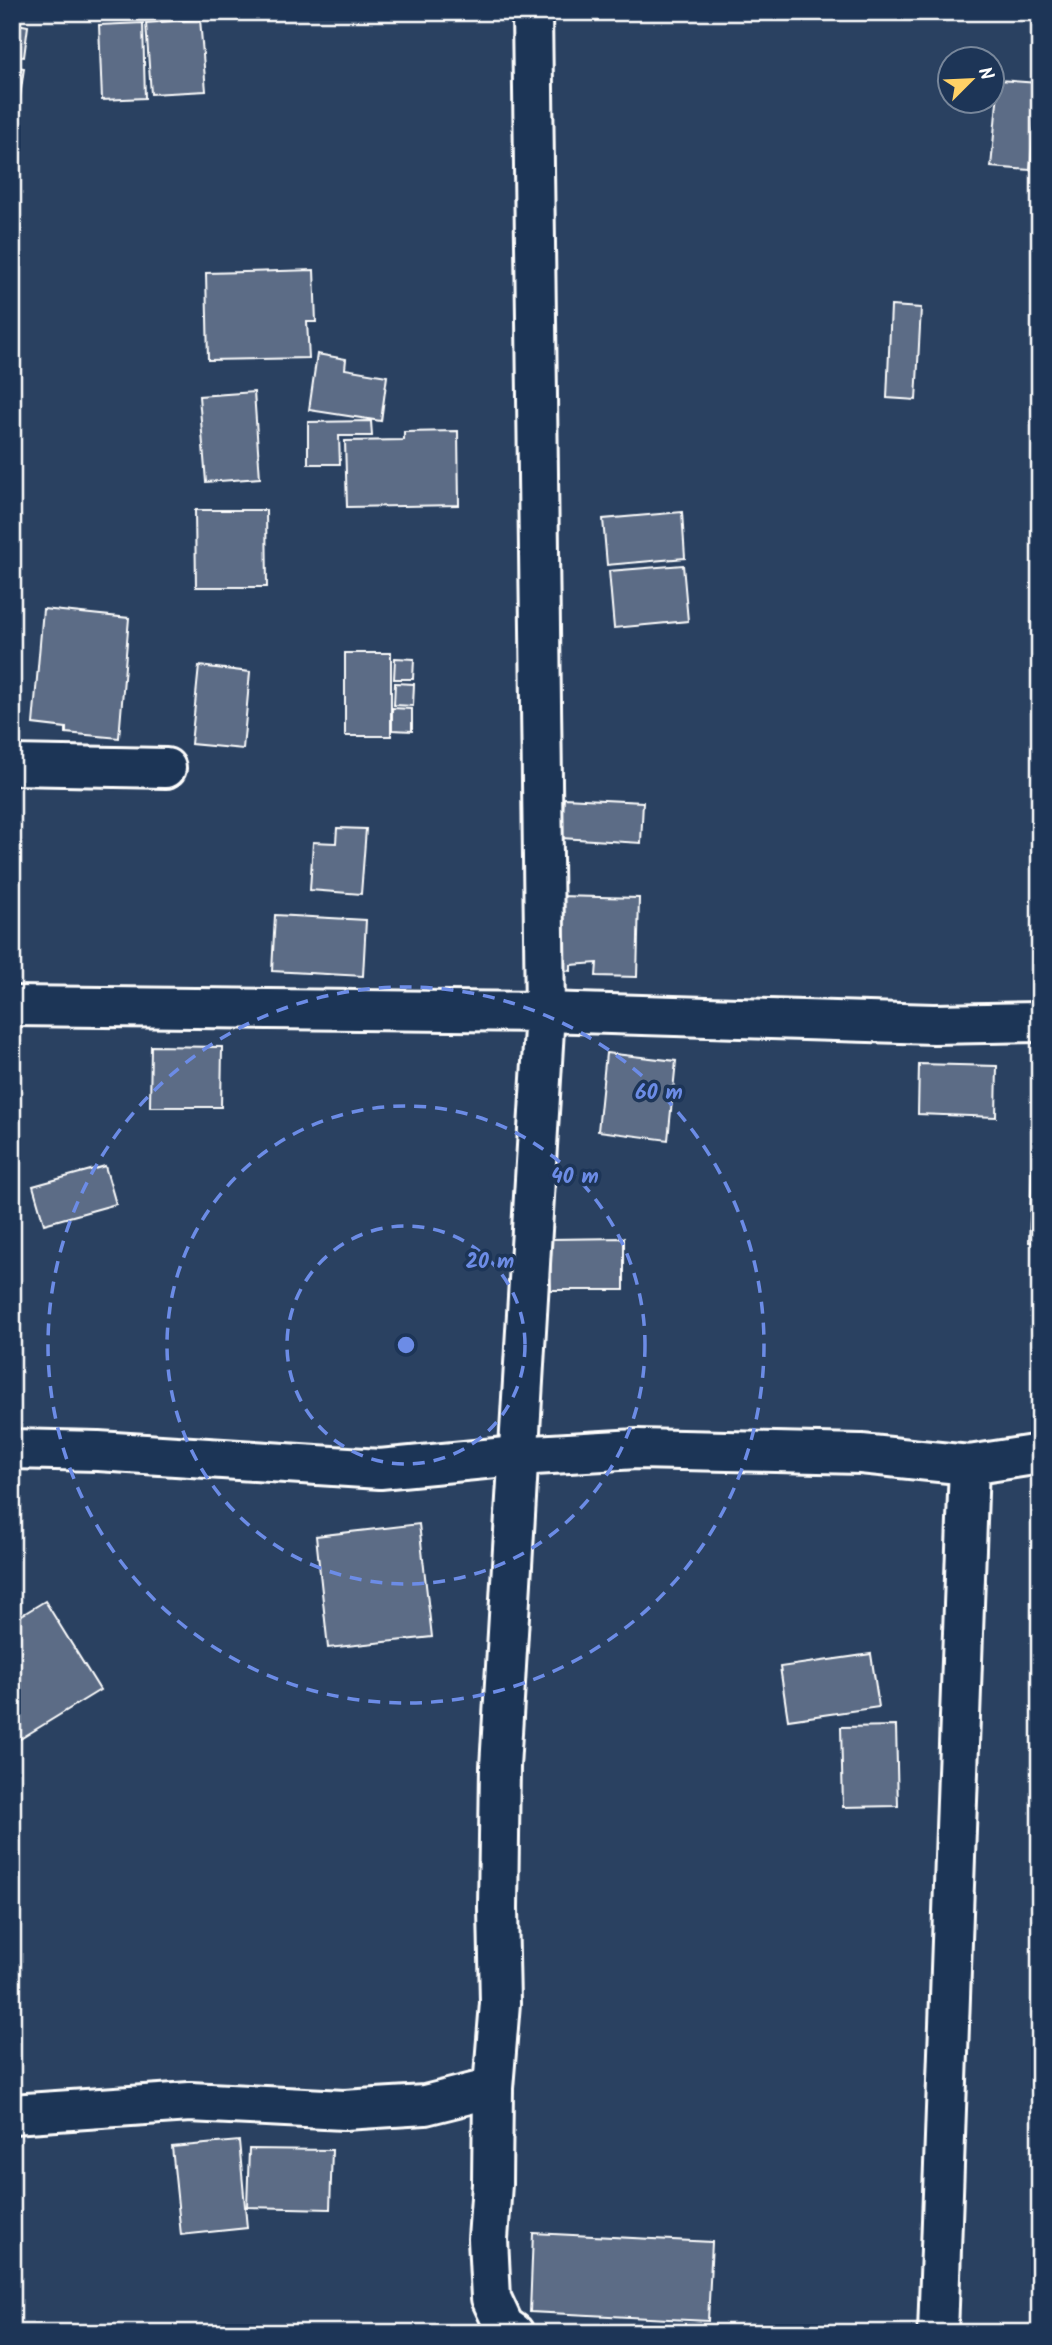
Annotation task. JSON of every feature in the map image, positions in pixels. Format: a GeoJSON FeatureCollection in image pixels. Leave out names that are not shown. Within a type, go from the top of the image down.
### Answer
{"type":"FeatureCollection","features":[{"type":"Feature","properties":{"kind":"street"},"geometry":{"type":"LineString","coordinates":[[514,2333],[504,2326],[491,2298],[488,2239],[492,2184],[493,2088],[500,2003],[499,1768],[545,1012],[532,12]]}},
{"type":"Feature","properties":{"kind":"street"},"geometry":{"type":"LineString","coordinates":[[12,765],[166,768]]}},
{"type":"Feature","properties":{"kind":"street"},"geometry":{"type":"LineString","coordinates":[[12,1006],[545,1012],[934,1024],[1040,1021]]}},
{"type":"Feature","properties":{"kind":"street"},"geometry":{"type":"LineString","coordinates":[[12,1449],[98,1451],[380,1469],[517,1455],[637,1449],[861,1454],[969,1465],[1040,1454]]}},
{"type":"Feature","properties":{"kind":"street"},"geometry":{"type":"LineString","coordinates":[[939,2333],[969,1465]]}},
{"type":"Feature","properties":{"kind":"street"},"geometry":{"type":"LineString","coordinates":[[12,2114],[190,2102],[344,2110],[425,2105],[493,2088]]}},
{"type":"Feature","properties":{"kind":"building"},"geometry":{"type":"Polygon","coordinates":[[[139,12],[167,12],[167,19],[139,18],[139,12]]]}},
{"type":"Feature","properties":{"kind":"building"},"geometry":{"type":"Polygon","coordinates":[[[200,19],[206,91],[151,94],[146,23],[200,19]]]}},
{"type":"Feature","properties":{"kind":"building"},"geometry":{"type":"Polygon","coordinates":[[[12,23],[28,26],[24,57],[12,56],[12,23]]]}},
{"type":"Feature","properties":{"kind":"building"},"geometry":{"type":"Polygon","coordinates":[[[143,23],[145,98],[102,100],[99,25],[143,23]]]}},
{"type":"Feature","properties":{"kind":"building"},"geometry":{"type":"Polygon","coordinates":[[[12,66],[24,68],[17,118],[12,118],[12,66]]]}},
{"type":"Feature","properties":{"kind":"building"},"geometry":{"type":"Polygon","coordinates":[[[1006,81],[1038,83],[1030,170],[991,167],[996,116],[1006,116],[1006,81]]]}},
{"type":"Feature","properties":{"kind":"building"},"geometry":{"type":"Polygon","coordinates":[[[314,270],[316,322],[307,322],[309,358],[208,360],[206,273],[314,270]]]}},
{"type":"Feature","properties":{"kind":"building"},"geometry":{"type":"Polygon","coordinates":[[[891,306],[921,308],[916,400],[887,398],[891,306]]]}},
{"type":"Feature","properties":{"kind":"building"},"geometry":{"type":"Polygon","coordinates":[[[317,354],[346,359],[345,369],[387,376],[381,421],[309,410],[317,354]]]}},
{"type":"Feature","properties":{"kind":"building"},"geometry":{"type":"Polygon","coordinates":[[[254,392],[260,478],[206,482],[199,396],[254,392]]]}},
{"type":"Feature","properties":{"kind":"building"},"geometry":{"type":"Polygon","coordinates":[[[371,421],[372,436],[339,436],[340,464],[308,464],[308,422],[371,421]]]}},
{"type":"Feature","properties":{"kind":"building"},"geometry":{"type":"Polygon","coordinates":[[[458,431],[459,505],[347,507],[345,441],[404,440],[404,432],[458,431]]]}},
{"type":"Feature","properties":{"kind":"building"},"geometry":{"type":"Polygon","coordinates":[[[195,510],[266,510],[267,587],[196,587],[195,510]]]}},
{"type":"Feature","properties":{"kind":"building"},"geometry":{"type":"Polygon","coordinates":[[[682,512],[685,558],[607,565],[603,519],[682,512]]]}},
{"type":"Feature","properties":{"kind":"building"},"geometry":{"type":"Polygon","coordinates":[[[683,565],[688,621],[614,628],[609,571],[683,565]]]}},
{"type":"Feature","properties":{"kind":"building"},"geometry":{"type":"Polygon","coordinates":[[[43,609],[129,618],[119,738],[66,733],[66,728],[33,724],[43,609]]]}},
{"type":"Feature","properties":{"kind":"building"},"geometry":{"type":"Polygon","coordinates":[[[345,653],[391,653],[391,736],[345,736],[345,653]]]}},
{"type":"Feature","properties":{"kind":"building"},"geometry":{"type":"Polygon","coordinates":[[[395,658],[414,659],[413,679],[394,679],[395,658]]]}},
{"type":"Feature","properties":{"kind":"building"},"geometry":{"type":"Polygon","coordinates":[[[199,666],[250,672],[243,749],[191,744],[199,666]]]}},
{"type":"Feature","properties":{"kind":"building"},"geometry":{"type":"Polygon","coordinates":[[[395,683],[414,684],[413,706],[394,705],[395,683]]]}},
{"type":"Feature","properties":{"kind":"building"},"geometry":{"type":"Polygon","coordinates":[[[392,708],[412,709],[412,731],[392,730],[392,708]]]}},
{"type":"Feature","properties":{"kind":"building"},"geometry":{"type":"Polygon","coordinates":[[[564,798],[643,802],[641,843],[561,838],[564,798]]]}},
{"type":"Feature","properties":{"kind":"building"},"geometry":{"type":"Polygon","coordinates":[[[337,828],[366,829],[361,894],[310,890],[313,842],[336,843],[337,828]]]}},
{"type":"Feature","properties":{"kind":"building"},"geometry":{"type":"Polygon","coordinates":[[[559,896],[639,898],[637,977],[596,976],[597,963],[571,965],[571,971],[557,970],[559,896]]]}},
{"type":"Feature","properties":{"kind":"building"},"geometry":{"type":"Polygon","coordinates":[[[275,915],[366,920],[363,976],[272,971],[275,915]]]}},
{"type":"Feature","properties":{"kind":"building"},"geometry":{"type":"Polygon","coordinates":[[[151,1046],[222,1047],[221,1107],[150,1107],[151,1046]]]}},
{"type":"Feature","properties":{"kind":"building"},"geometry":{"type":"Polygon","coordinates":[[[606,1053],[676,1061],[668,1140],[598,1131],[606,1053]]]}},
{"type":"Feature","properties":{"kind":"building"},"geometry":{"type":"Polygon","coordinates":[[[919,1064],[997,1066],[996,1117],[918,1114],[919,1064]]]}},
{"type":"Feature","properties":{"kind":"building"},"geometry":{"type":"Polygon","coordinates":[[[1034,1119],[1040,1119],[1040,1243],[1029,1242],[1034,1119]]]}},
{"type":"Feature","properties":{"kind":"building"},"geometry":{"type":"Polygon","coordinates":[[[105,1166],[116,1204],[44,1224],[33,1186],[105,1166]]]}},
{"type":"Feature","properties":{"kind":"building"},"geometry":{"type":"Polygon","coordinates":[[[624,1238],[624,1290],[551,1290],[550,1239],[624,1238]]]}},
{"type":"Feature","properties":{"kind":"building"},"geometry":{"type":"Polygon","coordinates":[[[419,1524],[432,1637],[328,1648],[316,1536],[419,1524]]]}},
{"type":"Feature","properties":{"kind":"building"},"geometry":{"type":"Polygon","coordinates":[[[45,1601],[100,1690],[12,1744],[12,1621],[45,1601]]]}},
{"type":"Feature","properties":{"kind":"building"},"geometry":{"type":"Polygon","coordinates":[[[871,1654],[879,1707],[788,1720],[780,1667],[871,1654]]]}},
{"type":"Feature","properties":{"kind":"building"},"geometry":{"type":"Polygon","coordinates":[[[896,1726],[898,1806],[843,1807],[841,1727],[896,1726]]]}},
{"type":"Feature","properties":{"kind":"building"},"geometry":{"type":"Polygon","coordinates":[[[239,2141],[247,2228],[181,2235],[172,2147],[239,2141]]]}},
{"type":"Feature","properties":{"kind":"building"},"geometry":{"type":"Polygon","coordinates":[[[249,2149],[332,2150],[330,2209],[247,2207],[249,2149]]]}},
{"type":"Feature","properties":{"kind":"building"},"geometry":{"type":"Polygon","coordinates":[[[533,2233],[712,2242],[708,2321],[530,2312],[533,2233]]]}}]}
